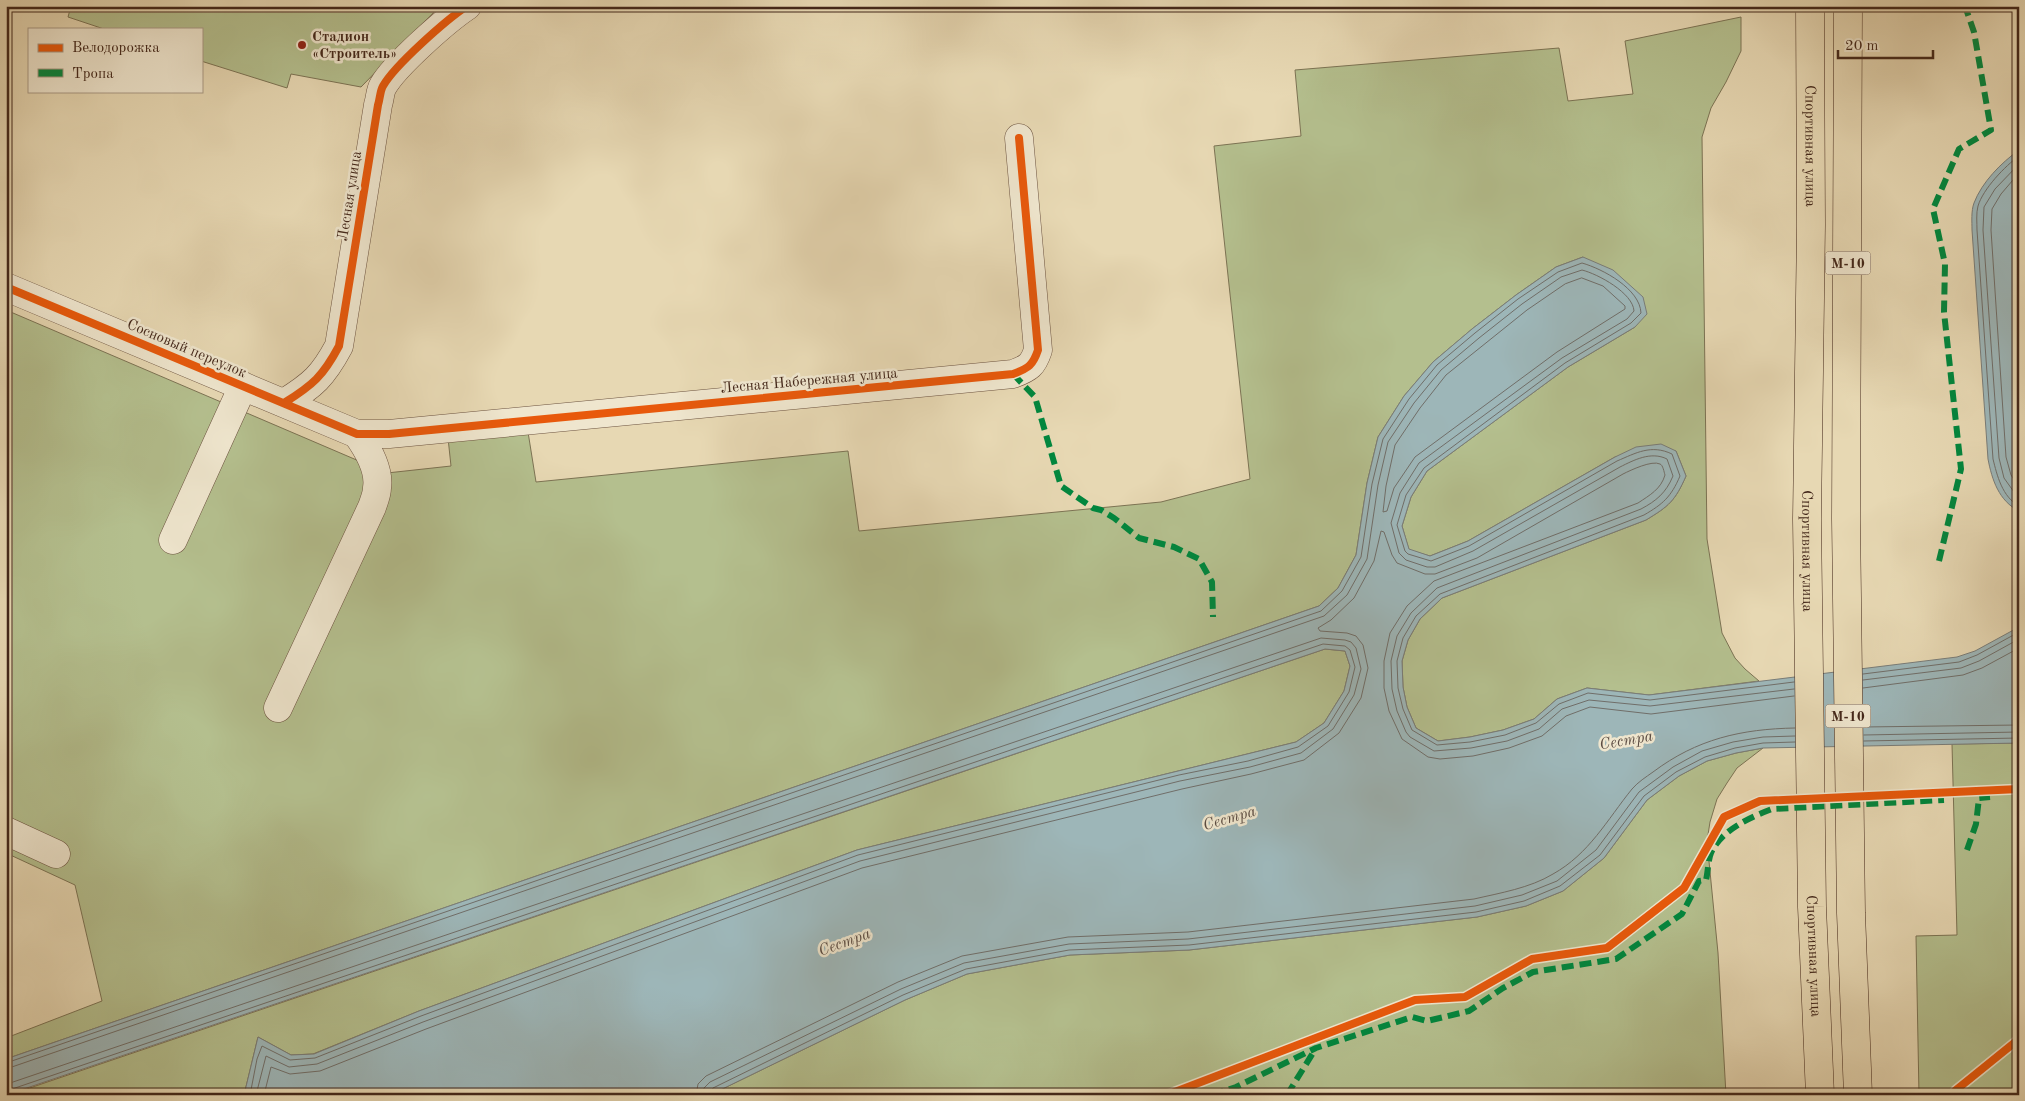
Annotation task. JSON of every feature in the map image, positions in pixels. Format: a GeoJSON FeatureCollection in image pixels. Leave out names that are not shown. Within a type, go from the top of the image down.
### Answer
{"type":"FeatureCollection","features":[{"type":"Feature","properties":{"kind":"highway","name":"Спортивная улица"},"geometry":{"type":"LineString","coordinates":[[1810,6],[1811,225],[1807,519],[1812,907],[1820,1095]]}},
{"type":"Feature","properties":{"kind":"highway","name":"М-10"},"geometry":{"type":"LineString","coordinates":[[1848,6],[1846,519],[1851,913],[1858,1095]]}},
{"type":"Feature","properties":{"kind":"street","name":"Лесная улица"},"geometry":{"type":"LineString","coordinates":[[284,403],[309,387],[321,375],[339,346],[378,105],[383,87],[397,69],[454,15],[468,6]]}},
{"type":"Feature","properties":{"kind":"street","name":"Лесная Набережная улица"},"geometry":{"type":"LineString","coordinates":[[357,434],[389,434],[935,382],[1014,374],[1024,370],[1034,362],[1038,350],[1019,138]]}},
{"type":"Feature","properties":{"kind":"street","name":"Сосновый переулок"},"geometry":{"type":"LineString","coordinates":[[6,287],[357,434]]}},
{"type":"Feature","properties":{"kind":"street"},"geometry":{"type":"LineString","coordinates":[[173,540],[244,386]]}},
{"type":"Feature","properties":{"kind":"street"},"geometry":{"type":"LineString","coordinates":[[278,708],[372,507],[378,486],[367,448],[357,434]]}},
{"type":"Feature","properties":{"kind":"street"},"geometry":{"type":"LineString","coordinates":[[6,831],[56,854]]}},
{"type":"Feature","properties":{"kind":"green space","name":"Стадион «Строитель»"},"geometry":{"type":"Polygon","coordinates":[[[71,6],[440,6],[361,87],[291,74],[287,88],[202,61],[202,28],[101,28],[68,17],[71,6]]]}},
{"type":"Feature","properties":{"kind":"green space"},"geometry":{"type":"Polygon","coordinates":[[[1741,17],[1741,51],[1711,108],[1702,137],[1707,539],[1722,633],[1735,658],[1759,681],[1649,695],[1587,688],[1557,699],[1534,719],[1503,730],[1438,741],[1416,728],[1407,707],[1403,687],[1402,661],[1408,640],[1420,619],[1442,598],[1646,520],[1660,511],[1675,497],[1686,476],[1676,451],[1615,457],[1468,541],[1430,556],[1409,550],[1402,526],[1411,497],[1427,471],[1568,367],[1635,327],[1583,257],[1556,267],[1472,329],[1433,362],[1404,396],[1378,437],[1367,483],[1356,555],[1338,588],[1319,606],[6,1059],[6,1038],[102,1001],[75,885],[6,853],[6,310],[387,473],[451,466],[448,438],[528,432],[536,482],[848,451],[859,531],[1161,502],[1250,479],[1214,146],[1301,136],[1295,70],[1559,48],[1568,101],[1633,94],[1625,41],[1741,17]]]}},
{"type":"Feature","properties":{"kind":"green space"},"geometry":{"type":"Polygon","coordinates":[[[1325,649],[1345,651],[1350,666],[1344,691],[1324,723],[1296,742],[857,850],[419,1011],[313,1054],[291,1055],[258,1037],[244,1095],[9,1095],[1325,649]]]}},
{"type":"Feature","properties":{"kind":"green space"},"geometry":{"type":"Polygon","coordinates":[[[2019,743],[2019,1095],[1919,1095],[1916,936],[1957,935],[1952,744],[2019,743]]]}},
{"type":"Feature","properties":{"kind":"green space"},"geometry":{"type":"Polygon","coordinates":[[[1763,748],[1737,768],[1717,799],[1707,841],[1718,953],[1726,1095],[710,1095],[905,1000],[967,974],[1070,955],[1189,950],[1477,917],[1526,906],[1563,891],[1604,858],[1647,800],[1679,776],[1707,761],[1763,748]]]}},
{"type":"Feature","properties":{"kind":"water"},"geometry":{"type":"Polygon","coordinates":[[[2019,150],[2019,511],[2001,496],[1992,475],[1988,459],[1972,209],[1977,195],[1987,180],[2019,150]]]}},
{"type":"Feature","properties":{"kind":"water","name":"Сестра"},"geometry":{"type":"Polygon","coordinates":[[[1583,257],[1613,270],[1643,297],[1647,314],[1635,327],[1568,367],[1427,471],[1411,497],[1402,526],[1409,549],[1430,556],[1468,541],[1615,457],[1636,447],[1661,444],[1676,451],[1686,476],[1675,497],[1660,511],[1646,520],[1442,598],[1420,619],[1408,640],[1402,661],[1403,687],[1407,707],[1416,728],[1438,741],[1503,730],[1534,719],[1557,699],[1587,688],[1649,695],[1957,657],[1975,651],[2019,627],[2019,743],[1763,748],[1736,753],[1707,761],[1679,776],[1647,800],[1604,858],[1563,891],[1526,906],[1477,917],[1189,950],[1070,955],[967,974],[905,1000],[710,1095],[244,1095],[258,1037],[291,1055],[314,1054],[419,1011],[857,850],[1296,742],[1324,723],[1344,691],[1350,666],[1345,651],[1325,649],[6,1095],[6,1059],[1319,606],[1338,588],[1356,555],[1367,483],[1378,437],[1404,396],[1433,362],[1472,329],[1556,267],[1583,257]]]}},
{"type":"Feature","properties":{"kind":"marked path"},"geometry":{"type":"LineString","coordinates":[[1939,561],[1961,469],[1944,312],[1945,264],[1933,209],[1959,149],[1991,130],[1974,32],[1965,6]]}},
{"type":"Feature","properties":{"kind":"marked path"},"geometry":{"type":"LineString","coordinates":[[1013,374],[1035,397],[1061,486],[1093,508],[1101,510],[1114,518],[1139,538],[1174,547],[1199,559],[1212,582],[1213,617]]}},
{"type":"Feature","properties":{"kind":"marked path"},"geometry":{"type":"LineString","coordinates":[[1967,850],[1976,824],[1979,798],[1990,797]]}},
{"type":"Feature","properties":{"kind":"marked path"},"geometry":{"type":"LineString","coordinates":[[1212,1095],[1236,1087],[1316,1048],[1412,1017],[1427,1021],[1469,1011],[1503,988],[1533,972],[1616,959],[1682,914],[1699,881],[1706,880],[1710,856],[1716,845],[1737,825],[1764,812],[1772,809],[1944,800]]}},
{"type":"Feature","properties":{"kind":"marked path"},"geometry":{"type":"LineString","coordinates":[[1287,1095],[1316,1048]]}},
{"type":"Feature","properties":{"kind":"cycle path"},"geometry":{"type":"LineString","coordinates":[[284,403],[303,391],[316,379],[328,365],[339,346],[382,88],[389,77],[409,55],[467,6]]}},
{"type":"Feature","properties":{"kind":"cycle path"},"geometry":{"type":"LineString","coordinates":[[6,287],[357,434],[389,434],[1013,374],[1030,365],[1038,350],[1019,138]]}},
{"type":"Feature","properties":{"kind":"cycle path"},"geometry":{"type":"LineString","coordinates":[[1167,1095],[1415,1000],[1465,997],[1532,959],[1607,948],[1684,888],[1724,817],[1760,801],[2019,789]]}},
{"type":"Feature","properties":{"kind":"cycle path"},"geometry":{"type":"LineString","coordinates":[[1952,1095],[2019,1039]]}},
{"type":"Feature","properties":{"kind":"place","name":"Стадион «Строитель»"},"geometry":{"type":"Point","coordinates":[302,45]}}]}
